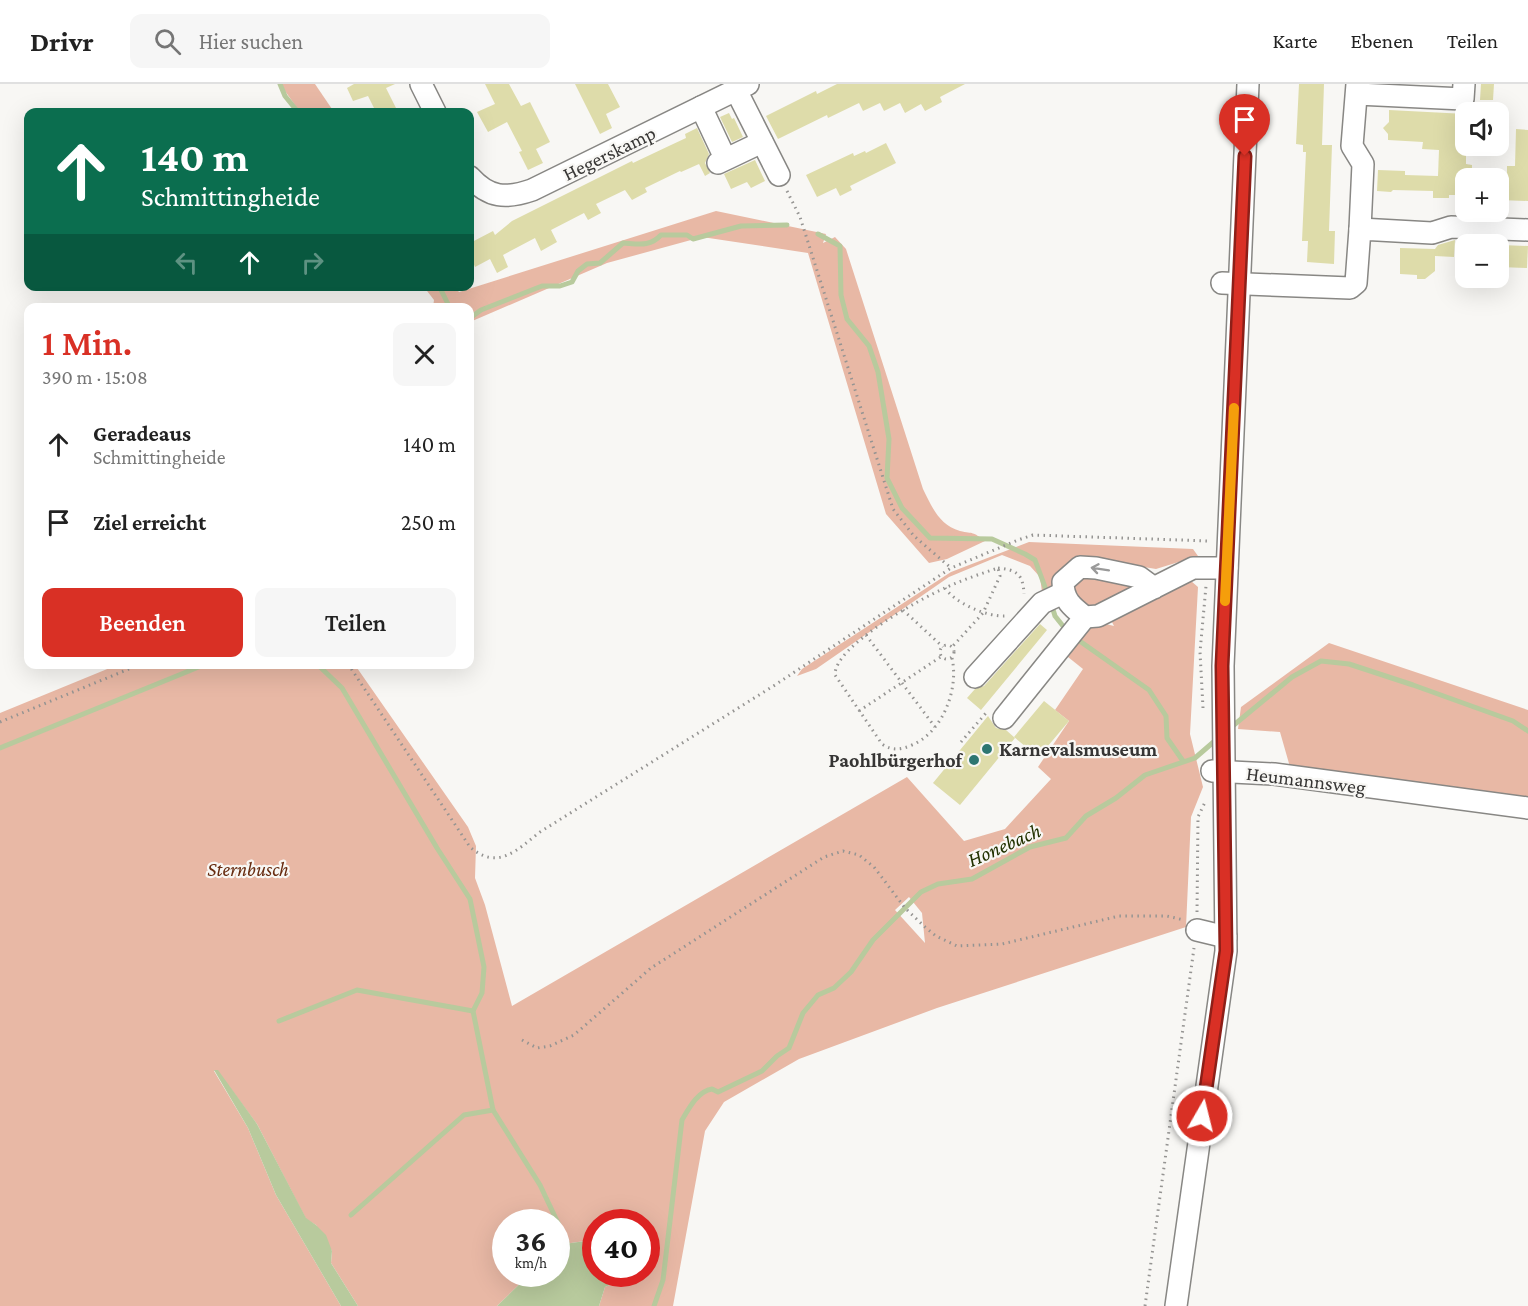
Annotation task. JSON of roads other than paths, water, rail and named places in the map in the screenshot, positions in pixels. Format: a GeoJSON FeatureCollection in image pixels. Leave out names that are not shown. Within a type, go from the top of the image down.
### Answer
{"type":"FeatureCollection","features":[{"type":"Feature","properties":{"kind":"street"},"geometry":{"type":"LineString","coordinates":[[421,84],[433,108]]}},
{"type":"Feature","properties":{"kind":"street"},"geometry":{"type":"LineString","coordinates":[[1220,765],[1223,720],[1217,568],[1230,283],[1248,84]]}},
{"type":"Feature","properties":{"kind":"street"},"geometry":{"type":"LineString","coordinates":[[742,87],[762,142],[779,175]]}},
{"type":"Feature","properties":{"kind":"street","name":"Hegerskamp"},"geometry":{"type":"LineString","coordinates":[[474,181],[479,187],[495,195],[514,196],[532,190],[742,87]]}},
{"type":"Feature","properties":{"kind":"street"},"geometry":{"type":"LineString","coordinates":[[1230,283],[1350,288],[1356,283],[1363,164],[1352,146],[1357,89],[1457,91]]}},
{"type":"Feature","properties":{"kind":"street"},"geometry":{"type":"LineString","coordinates":[[701,107],[721,160],[762,142]]}},
{"type":"Feature","properties":{"kind":"street"},"geometry":{"type":"LineString","coordinates":[[1360,229],[1432,233],[1451,227],[1528,230]]}},
{"type":"Feature","properties":{"kind":"street"},"geometry":{"type":"LineString","coordinates":[[975,677],[1047,596],[1080,567],[1139,577],[1154,588]]}},
{"type":"Feature","properties":{"kind":"street"},"geometry":{"type":"LineString","coordinates":[[1005,718],[1082,621],[1098,616],[1193,568],[1217,568]]}},
{"type":"Feature","properties":{"kind":"street"},"geometry":{"type":"LineString","coordinates":[[1047,596],[1072,608],[1082,621]]}},
{"type":"Feature","properties":{"kind":"street","name":"Heumannsweg"},"geometry":{"type":"LineString","coordinates":[[1176,1306],[1226,951],[1220,765],[1528,808]]}},
{"type":"Feature","properties":{"kind":"street"},"geometry":{"type":"LineString","coordinates":[[1197,930],[1226,938]]}},
{"type":"Feature","properties":{"kind":"waterway"},"geometry":{"type":"LineString","coordinates":[[280,84],[285,96],[295,108]]}},
{"type":"Feature","properties":{"kind":"waterway"},"geometry":{"type":"LineString","coordinates":[[474,315],[481,310],[542,286],[560,286],[572,282],[578,271],[587,264],[600,263],[623,243],[648,243],[661,235],[687,235],[693,239],[741,226],[787,225]]}},
{"type":"Feature","properties":{"kind":"waterway"},"geometry":{"type":"LineString","coordinates":[[818,234],[840,246],[841,295],[847,319],[869,346],[878,372],[889,439],[887,478],[902,508],[930,538],[992,539],[1025,554],[1035,560],[1048,595]]}},
{"type":"Feature","properties":{"kind":"waterway"},"geometry":{"type":"LineString","coordinates":[[442,291],[448,303]]}},
{"type":"Feature","properties":{"kind":"waterway"},"geometry":{"type":"LineString","coordinates":[[1051,603],[1055,616],[1067,631]]}},
{"type":"Feature","properties":{"kind":"waterway"},"geometry":{"type":"LineString","coordinates":[[1074,637],[1149,690],[1166,716],[1167,738],[1183,761]]}},
{"type":"Feature","properties":{"kind":"waterway","name":"Honebach"},"geometry":{"type":"LineString","coordinates":[[1229,729],[1292,677],[1321,661],[1349,664],[1413,685],[1513,721],[1528,731]]}},
{"type":"Feature","properties":{"kind":"waterway"},"geometry":{"type":"LineString","coordinates":[[0,748],[194,669]]}},
{"type":"Feature","properties":{"kind":"waterway"},"geometry":{"type":"LineString","coordinates":[[322,669],[342,688],[470,899],[484,967],[482,993],[473,1011],[493,1110],[540,1185],[551,1209]]}},
{"type":"Feature","properties":{"kind":"waterway","name":"Honebach"},"geometry":{"type":"LineString","coordinates":[[654,1306],[663,1280],[682,1120],[698,1097],[707,1090],[712,1089],[718,1092],[762,1071],[789,1048],[803,1013],[818,995],[834,988],[851,972],[873,940],[921,892],[938,884],[972,879],[1030,847],[1066,838],[1086,816],[1116,798],[1145,775],[1195,758],[1217,739]]}},
{"type":"Feature","properties":{"kind":"waterway"},"geometry":{"type":"LineString","coordinates":[[279,1021],[357,990],[473,1011]]}},
{"type":"Feature","properties":{"kind":"waterway"},"geometry":{"type":"LineString","coordinates":[[351,1215],[464,1115],[493,1110]]}},
{"type":"Feature","properties":{"kind":"place","name":"Karnevalsmuseum"},"geometry":{"type":"Point","coordinates":[987,749]}},
{"type":"Feature","properties":{"kind":"place","name":"Paohlbürgerhof"},"geometry":{"type":"Point","coordinates":[974,760]}},
{"type":"Feature","properties":{"kind":"park label","name":"Sternbusch"},"geometry":{"type":"Point","coordinates":[248,869]}}]}
